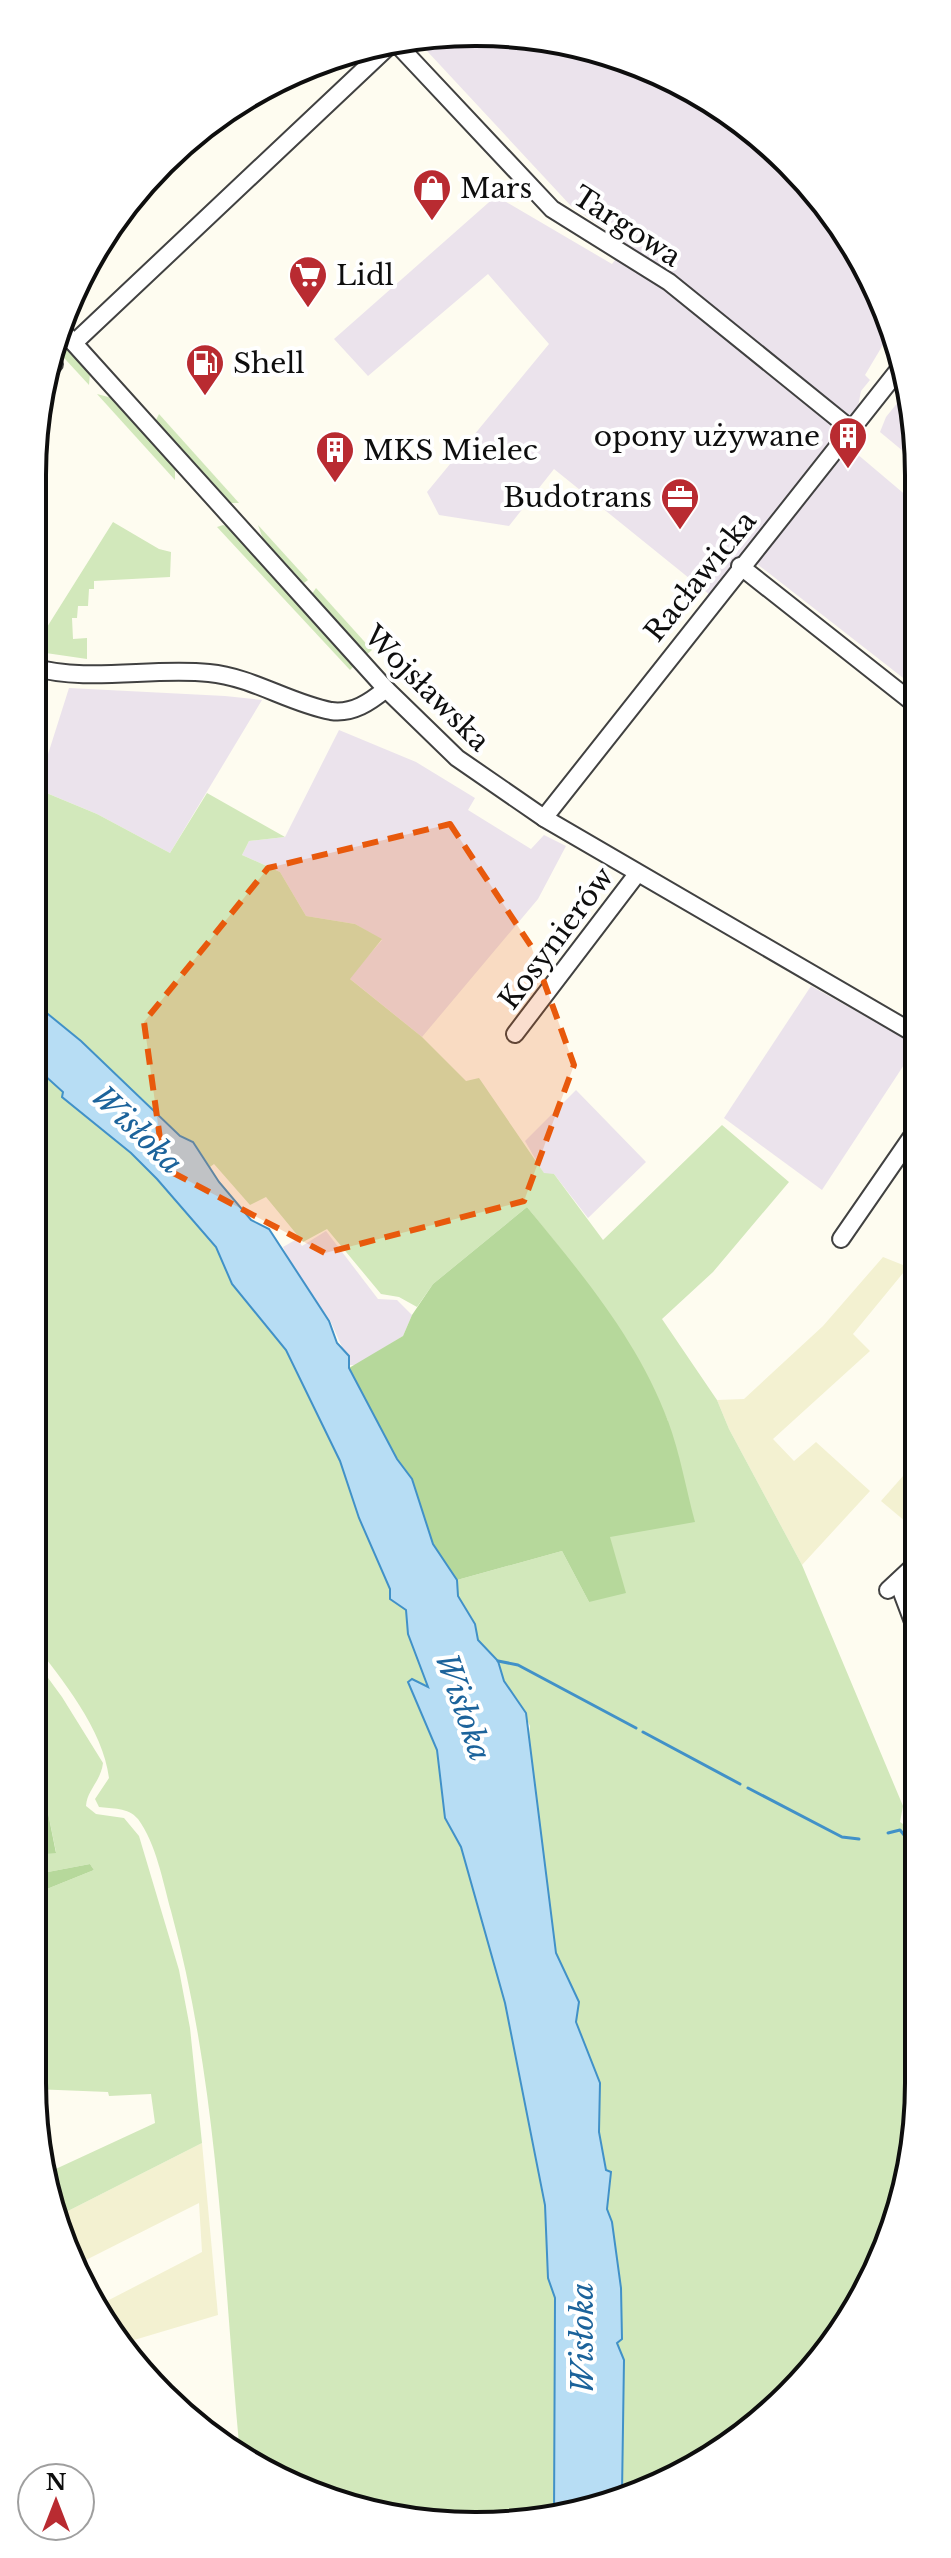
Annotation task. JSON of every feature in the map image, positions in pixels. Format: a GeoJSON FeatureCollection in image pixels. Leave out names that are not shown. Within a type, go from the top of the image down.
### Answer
{"type":"FeatureCollection","features":[{"type":"Feature","properties":{"kind":"street","name":"Targowa"},"geometry":{"type":"LineString","coordinates":[[405,52],[552,209],[669,282],[852,430]]}},
{"type":"Feature","properties":{"kind":"street"},"geometry":{"type":"LineString","coordinates":[[74,343],[376,58]]}},
{"type":"Feature","properties":{"kind":"street","name":"Wojsławska"},"geometry":{"type":"LineString","coordinates":[[69,337],[386,689],[457,758],[544,818],[905,1028]]}},
{"type":"Feature","properties":{"kind":"street","name":"Racławicka"},"geometry":{"type":"LineString","coordinates":[[544,818],[740,566],[893,377]]}},
{"type":"Feature","properties":{"kind":"street"},"geometry":{"type":"LineString","coordinates":[[740,566],[905,696]]}},
{"type":"Feature","properties":{"kind":"street"},"geometry":{"type":"LineString","coordinates":[[46,669],[77,673],[209,673],[257,683],[330,711],[355,709],[386,689]]}},
{"type":"Feature","properties":{"kind":"street","name":"Kosynierów"},"geometry":{"type":"LineString","coordinates":[[515,1034],[637,874]]}},
{"type":"Feature","properties":{"kind":"street"},"geometry":{"type":"LineString","coordinates":[[841,1239],[905,1146]]}},
{"type":"Feature","properties":{"kind":"street"},"geometry":{"type":"LineString","coordinates":[[905,1574],[893,1586],[905,1610]]}},
{"type":"Feature","properties":{"kind":"highlighted area"},"geometry":{"type":"Polygon","coordinates":[[[450,824],[531,946],[574,1065],[524,1201],[325,1253],[164,1168],[144,1022],[268,868],[450,824]]]}},
{"type":"Feature","properties":{"kind":"shaded area"},"geometry":{"type":"Polygon","coordinates":[[[476,46],[532,50],[587,61],[640,79],[690,104],[737,135],[779,172],[816,214],[861,286],[884,343],[865,375],[870,380],[861,391],[850,448],[905,495],[905,679],[743,553],[710,595],[554,469],[509,526],[439,515],[427,492],[549,344],[488,274],[368,376],[334,339],[496,196],[612,264],[627,244],[571,206],[425,49],[476,46]]]}},
{"type":"Feature","properties":{"kind":"shaded area"},"geometry":{"type":"Polygon","coordinates":[[[898,402],[904,452],[880,432],[886,417],[898,402]]]}},
{"type":"Feature","properties":{"kind":"shaded area"},"geometry":{"type":"Polygon","coordinates":[[[69,688],[262,700],[170,853],[97,814],[46,793],[46,761],[69,688]]]}},
{"type":"Feature","properties":{"kind":"shaded area"},"geometry":{"type":"Polygon","coordinates":[[[339,730],[416,762],[475,798],[468,810],[531,849],[544,835],[566,846],[538,899],[422,1037],[349,978],[382,940],[355,924],[306,916],[280,872],[242,855],[249,841],[285,837],[339,730]]]}},
{"type":"Feature","properties":{"kind":"shaded area"},"geometry":{"type":"Polygon","coordinates":[[[811,986],[905,1038],[905,1063],[822,1190],[724,1118],[811,986]]]}},
{"type":"Feature","properties":{"kind":"shaded area"},"geometry":{"type":"Polygon","coordinates":[[[576,1090],[646,1162],[588,1218],[554,1174],[544,1174],[525,1141],[576,1090]]]}},
{"type":"Feature","properties":{"kind":"shaded area"},"geometry":{"type":"Polygon","coordinates":[[[326,1231],[378,1299],[397,1300],[412,1315],[403,1336],[356,1365],[350,1365],[330,1320],[293,1268],[283,1247],[297,1239],[302,1246],[326,1231]]]}},
{"type":"Feature","properties":{"kind":"shaded area"},"geometry":{"type":"Polygon","coordinates":[[[883,1257],[905,1266],[905,1271],[853,1334],[870,1351],[773,1439],[794,1461],[816,1442],[870,1491],[802,1565],[729,1429],[717,1400],[744,1399],[823,1326],[883,1257]]]}},
{"type":"Feature","properties":{"kind":"shaded area"},"geometry":{"type":"Polygon","coordinates":[[[905,1474],[905,1521],[881,1501],[905,1474]]]}},
{"type":"Feature","properties":{"kind":"shaded area"},"geometry":{"type":"Polygon","coordinates":[[[202,2143],[218,2315],[132,2340],[107,2301],[202,2252],[199,2203],[85,2261],[66,2212],[202,2143]]]}},
{"type":"Feature","properties":{"kind":"green space"},"geometry":{"type":"Polygon","coordinates":[[[66,347],[90,373],[89,385],[63,357],[66,347]]]}},
{"type":"Feature","properties":{"kind":"green space"},"geometry":{"type":"Polygon","coordinates":[[[97,394],[112,398],[175,466],[175,480],[97,394]]]}},
{"type":"Feature","properties":{"kind":"green space"},"geometry":{"type":"Polygon","coordinates":[[[159,414],[239,503],[231,503],[156,420],[159,414]]]}},
{"type":"Feature","properties":{"kind":"green space"},"geometry":{"type":"Polygon","coordinates":[[[113,522],[159,549],[171,552],[170,577],[94,581],[94,589],[89,589],[88,606],[78,606],[77,618],[72,618],[73,639],[87,638],[87,659],[46,653],[46,629],[113,522]]]}},
{"type":"Feature","properties":{"kind":"green space"},"geometry":{"type":"Polygon","coordinates":[[[258,525],[308,580],[304,583],[263,539],[258,525]]]}},
{"type":"Feature","properties":{"kind":"green space"},"geometry":{"type":"Polygon","coordinates":[[[217,527],[229,527],[354,666],[350,670],[217,527]]]}},
{"type":"Feature","properties":{"kind":"green space"},"geometry":{"type":"Polygon","coordinates":[[[316,588],[372,650],[366,655],[312,594],[316,588]]]}},
{"type":"Feature","properties":{"kind":"green space"},"geometry":{"type":"Polygon","coordinates":[[[46,793],[97,814],[170,853],[207,793],[285,837],[249,841],[242,855],[280,872],[306,916],[355,924],[382,939],[350,979],[422,1037],[466,1081],[479,1078],[544,1173],[554,1174],[603,1240],[722,1125],[789,1182],[713,1272],[662,1319],[717,1400],[729,1429],[802,1565],[903,1806],[900,1822],[905,1825],[905,2082],[901,2139],[890,2194],[872,2247],[847,2297],[816,2344],[759,2405],[714,2440],[665,2468],[622,2486],[624,2360],[616,2343],[612,2222],[607,2209],[611,2172],[606,2170],[599,2132],[600,2083],[576,2021],[579,2002],[556,1953],[528,1747],[530,1726],[518,1700],[504,1681],[498,1661],[478,1640],[475,1624],[458,1596],[457,1580],[562,1551],[589,1602],[610,1537],[668,1421],[622,1335],[527,1207],[433,1284],[417,1307],[399,1297],[381,1294],[327,1229],[303,1242],[266,1197],[250,1205],[214,1164],[210,1167],[193,1141],[180,1136],[81,1041],[46,1012],[46,793]]]}},
{"type":"Feature","properties":{"kind":"green space"},"geometry":{"type":"Polygon","coordinates":[[[46,1077],[63,1092],[62,1097],[131,1152],[157,1179],[216,1247],[232,1284],[286,1350],[340,1461],[359,1518],[390,1589],[390,1599],[406,1610],[409,1631],[428,1688],[420,1682],[414,1696],[437,1750],[445,1818],[461,1847],[505,2003],[545,2205],[548,2278],[555,2298],[554,2505],[476,2512],[392,2504],[311,2479],[239,2441],[217,2181],[200,2045],[187,1977],[154,1851],[134,1815],[125,1810],[99,1807],[95,1799],[109,1778],[99,1741],[80,1705],[46,1659],[46,1077]]]}},
{"type":"Feature","properties":{"kind":"green space"},"geometry":{"type":"Polygon","coordinates":[[[527,1207],[606,1308],[656,1391],[672,1433],[695,1522],[610,1537],[626,1593],[589,1602],[562,1551],[457,1580],[433,1544],[412,1479],[397,1459],[349,1368],[403,1336],[412,1315],[433,1284],[527,1207]]]}},
{"type":"Feature","properties":{"kind":"green space"},"geometry":{"type":"Polygon","coordinates":[[[46,1675],[103,1763],[86,1806],[96,1814],[124,1818],[139,1836],[179,1970],[190,2028],[202,2143],[66,2212],[55,2169],[155,2123],[151,2094],[109,2096],[108,2092],[46,2090],[46,1889],[94,1870],[90,1864],[46,1872],[46,1853],[56,1852],[48,1813],[46,1675]]]}},
{"type":"Feature","properties":{"kind":"green space"},"geometry":{"type":"Polygon","coordinates":[[[48,1813],[56,1853],[46,1854],[48,1813]]]}},
{"type":"Feature","properties":{"kind":"green space"},"geometry":{"type":"Polygon","coordinates":[[[90,1864],[94,1870],[46,1889],[46,1872],[90,1864]]]}},
{"type":"Feature","properties":{"kind":"water","name":"Wisłoka"},"geometry":{"type":"Polygon","coordinates":[[[46,1012],[81,1041],[180,1136],[193,1142],[219,1182],[251,1220],[269,1229],[329,1321],[337,1343],[349,1356],[349,1368],[397,1459],[412,1479],[433,1544],[457,1580],[458,1596],[475,1624],[478,1640],[498,1661],[504,1681],[526,1713],[556,1953],[579,2002],[576,2022],[600,2083],[599,2132],[606,2170],[611,2172],[607,2209],[612,2222],[621,2288],[622,2339],[617,2343],[624,2360],[622,2486],[554,2505],[555,2298],[548,2278],[545,2205],[505,2003],[461,1847],[445,1818],[437,1750],[408,1682],[412,1679],[428,1687],[408,1634],[406,1610],[390,1599],[390,1589],[359,1518],[340,1461],[286,1350],[232,1284],[216,1247],[157,1179],[131,1153],[62,1097],[63,1092],[46,1077],[46,1012]]]}},
{"type":"Feature","properties":{"kind":"waterway"},"geometry":{"type":"LineString","coordinates":[[498,1661],[518,1665],[636,1728]]}},
{"type":"Feature","properties":{"kind":"waterway"},"geometry":{"type":"LineString","coordinates":[[643,1732],[740,1784]]}},
{"type":"Feature","properties":{"kind":"waterway"},"geometry":{"type":"LineString","coordinates":[[748,1788],[842,1837],[859,1839]]}},
{"type":"Feature","properties":{"kind":"waterway"},"geometry":{"type":"LineString","coordinates":[[888,1833],[900,1830],[905,1836]]}},
{"type":"Feature","properties":{"kind":"place","name":"Mars"},"geometry":{"type":"Point","coordinates":[432,222]}},
{"type":"Feature","properties":{"kind":"place","name":"Lidl"},"geometry":{"type":"Point","coordinates":[308,309]}},
{"type":"Feature","properties":{"kind":"place","name":"Shell"},"geometry":{"type":"Point","coordinates":[205,397]}},
{"type":"Feature","properties":{"kind":"place","name":"opony używane"},"geometry":{"type":"Point","coordinates":[848,470]}},
{"type":"Feature","properties":{"kind":"place","name":"MKS Mielec"},"geometry":{"type":"Point","coordinates":[335,484]}},
{"type":"Feature","properties":{"kind":"place","name":"Budotrans"},"geometry":{"type":"Point","coordinates":[680,531]}}]}
